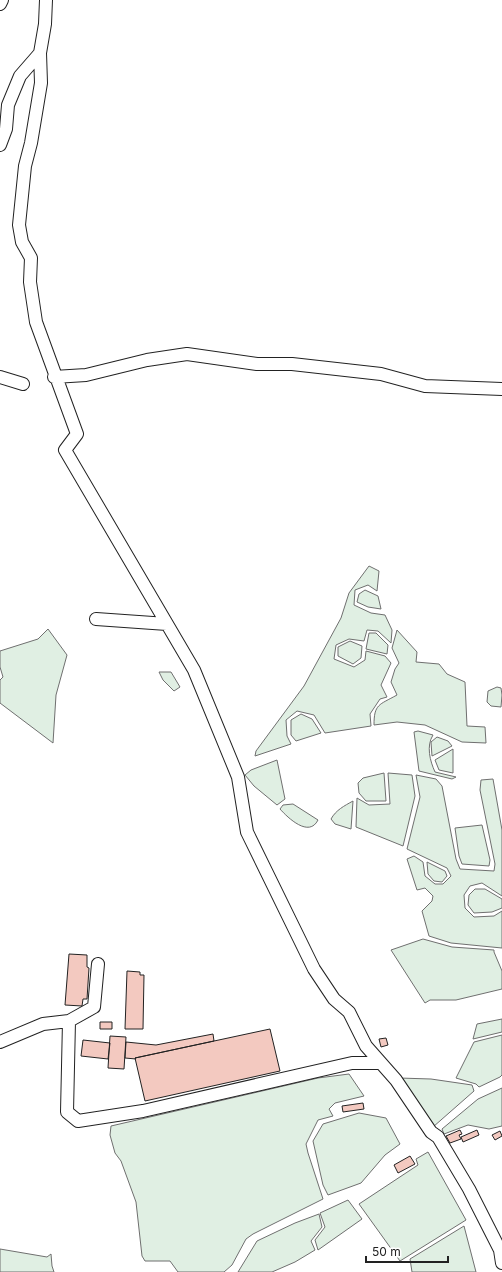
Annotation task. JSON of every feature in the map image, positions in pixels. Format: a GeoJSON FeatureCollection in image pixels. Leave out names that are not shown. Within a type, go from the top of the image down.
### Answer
{"type":"FeatureCollection","features":[{"type":"Feature","properties":{"kind":"street"},"geometry":{"type":"LineString","coordinates":[[0,4],[2,0]]}},
{"type":"Feature","properties":{"kind":"street"},"geometry":{"type":"LineString","coordinates":[[46,0],[45,24],[40,53],[41,83],[25,166],[19,225],[22,242],[31,258],[30,282],[36,322],[54,377],[77,434],[65,450],[194,670],[238,777],[248,832],[314,969],[334,999],[349,1012],[366,1046],[396,1080],[431,1132],[438,1137],[469,1189],[500,1250],[502,1264]]}},
{"type":"Feature","properties":{"kind":"street"},"geometry":{"type":"LineString","coordinates":[[0,145],[6,129],[8,105],[20,76],[40,53]]}},
{"type":"Feature","properties":{"kind":"street"},"geometry":{"type":"LineString","coordinates":[[54,377],[86,375],[147,360],[187,354],[257,364],[292,364],[381,374],[425,386],[502,389]]}},
{"type":"Feature","properties":{"kind":"street"},"geometry":{"type":"LineString","coordinates":[[0,376],[24,384]]}},
{"type":"Feature","properties":{"kind":"street"},"geometry":{"type":"LineString","coordinates":[[96,619],[167,624]]}},
{"type":"Feature","properties":{"kind":"street"},"geometry":{"type":"LineString","coordinates":[[0,1042],[43,1024],[69,1021],[94,1006],[98,964]]}},
{"type":"Feature","properties":{"kind":"street"},"geometry":{"type":"LineString","coordinates":[[69,1021],[67,1112],[78,1121],[143,1111],[352,1063],[381,1063]]}},
{"type":"Feature","properties":{"kind":"green space"},"geometry":{"type":"Polygon","coordinates":[[[369,566],[379,571],[377,591],[368,585],[355,590],[354,605],[371,613],[385,615],[392,630],[391,643],[378,631],[367,630],[364,641],[349,639],[336,645],[334,659],[354,667],[365,660],[366,651],[385,656],[391,663],[381,685],[387,697],[380,699],[370,714],[371,726],[325,733],[314,715],[297,711],[286,720],[287,736],[291,744],[255,756],[256,751],[304,686],[341,618],[349,593],[369,566]]]}},
{"type":"Feature","properties":{"kind":"green space"},"geometry":{"type":"Polygon","coordinates":[[[365,590],[378,596],[381,609],[368,607],[357,602],[359,594],[365,590]]]}},
{"type":"Feature","properties":{"kind":"green space"},"geometry":{"type":"Polygon","coordinates":[[[48,629],[67,655],[56,695],[53,743],[0,703],[0,680],[3,677],[0,667],[0,651],[38,639],[48,629]]]}},
{"type":"Feature","properties":{"kind":"green space"},"geometry":{"type":"Polygon","coordinates":[[[397,630],[417,652],[416,662],[439,664],[447,674],[465,682],[467,726],[485,727],[486,743],[462,742],[425,725],[397,722],[374,725],[375,713],[379,706],[397,695],[391,682],[395,669],[399,663],[392,648],[397,630]]]}},
{"type":"Feature","properties":{"kind":"green space"},"geometry":{"type":"Polygon","coordinates":[[[369,633],[376,633],[388,645],[387,654],[366,649],[369,633]]]}},
{"type":"Feature","properties":{"kind":"green space"},"geometry":{"type":"Polygon","coordinates":[[[350,641],[362,646],[361,658],[353,664],[338,656],[338,647],[350,641]]]}},
{"type":"Feature","properties":{"kind":"green space"},"geometry":{"type":"Polygon","coordinates":[[[159,672],[171,672],[180,687],[174,691],[163,680],[159,672]]]}},
{"type":"Feature","properties":{"kind":"green space"},"geometry":{"type":"Polygon","coordinates":[[[497,687],[501,688],[501,707],[491,706],[487,702],[488,691],[497,687]]]}},
{"type":"Feature","properties":{"kind":"green space"},"geometry":{"type":"Polygon","coordinates":[[[301,714],[312,719],[321,733],[296,741],[291,735],[291,720],[301,714]]]}},
{"type":"Feature","properties":{"kind":"green space"},"geometry":{"type":"Polygon","coordinates":[[[418,731],[433,735],[429,749],[435,772],[456,777],[452,779],[419,771],[414,732],[418,731]]]}},
{"type":"Feature","properties":{"kind":"green space"},"geometry":{"type":"Polygon","coordinates":[[[437,737],[448,741],[452,746],[432,756],[431,742],[437,737]]]}},
{"type":"Feature","properties":{"kind":"green space"},"geometry":{"type":"Polygon","coordinates":[[[453,749],[453,773],[439,770],[435,760],[453,749]]]}},
{"type":"Feature","properties":{"kind":"green space"},"geometry":{"type":"Polygon","coordinates":[[[277,760],[285,799],[277,805],[254,786],[245,775],[251,770],[277,760]]]}},
{"type":"Feature","properties":{"kind":"green space"},"geometry":{"type":"Polygon","coordinates":[[[384,773],[386,801],[366,801],[359,793],[358,783],[363,778],[384,773]]]}},
{"type":"Feature","properties":{"kind":"green space"},"geometry":{"type":"Polygon","coordinates":[[[388,773],[412,775],[415,796],[403,846],[356,827],[357,798],[369,805],[390,804],[388,773]]]}},
{"type":"Feature","properties":{"kind":"green space"},"geometry":{"type":"Polygon","coordinates":[[[416,775],[436,779],[442,786],[456,859],[460,869],[494,871],[495,864],[480,790],[481,780],[493,779],[502,830],[502,896],[482,883],[470,886],[464,895],[465,908],[474,917],[494,916],[502,911],[502,948],[451,943],[429,936],[422,911],[432,901],[433,896],[425,888],[417,890],[407,859],[414,856],[423,862],[425,876],[435,884],[443,884],[451,876],[447,868],[407,849],[420,797],[416,775]]]}},
{"type":"Feature","properties":{"kind":"green space"},"geometry":{"type":"Polygon","coordinates":[[[353,801],[351,829],[335,824],[331,819],[335,813],[340,808],[353,801]]]}},
{"type":"Feature","properties":{"kind":"green space"},"geometry":{"type":"Polygon","coordinates":[[[293,804],[318,820],[314,825],[304,827],[299,825],[280,809],[283,805],[293,804]]]}},
{"type":"Feature","properties":{"kind":"green space"},"geometry":{"type":"Polygon","coordinates":[[[482,825],[490,860],[489,866],[462,864],[459,856],[455,828],[482,825]]]}},
{"type":"Feature","properties":{"kind":"green space"},"geometry":{"type":"Polygon","coordinates":[[[427,862],[445,871],[447,876],[442,882],[434,881],[428,874],[427,862]]]}},
{"type":"Feature","properties":{"kind":"green space"},"geometry":{"type":"Polygon","coordinates":[[[475,889],[485,889],[502,899],[502,908],[492,912],[474,913],[468,905],[469,895],[475,889]]]}},
{"type":"Feature","properties":{"kind":"green space"},"geometry":{"type":"Polygon","coordinates":[[[423,939],[452,947],[494,950],[502,971],[502,989],[456,1000],[430,1000],[425,1003],[391,950],[423,939]]]}},
{"type":"Feature","properties":{"kind":"green space"},"geometry":{"type":"Polygon","coordinates":[[[502,1019],[502,1032],[473,1039],[477,1024],[502,1019]]]}},
{"type":"Feature","properties":{"kind":"green space"},"geometry":{"type":"Polygon","coordinates":[[[502,1035],[502,1075],[500,1077],[479,1087],[476,1084],[456,1078],[474,1042],[502,1035]]]}},
{"type":"Feature","properties":{"kind":"green space"},"geometry":{"type":"Polygon","coordinates":[[[349,1074],[364,1096],[335,1103],[329,1109],[333,1116],[318,1120],[306,1144],[323,1199],[253,1234],[246,1239],[232,1265],[224,1272],[178,1272],[170,1261],[145,1261],[142,1256],[136,1202],[121,1161],[115,1153],[110,1135],[111,1126],[318,1078],[349,1074]]]}},
{"type":"Feature","properties":{"kind":"green space"},"geometry":{"type":"Polygon","coordinates":[[[399,1078],[431,1079],[472,1085],[474,1091],[433,1127],[399,1078]]]}},
{"type":"Feature","properties":{"kind":"green space"},"geometry":{"type":"Polygon","coordinates":[[[502,1088],[502,1126],[489,1129],[468,1125],[444,1134],[442,1129],[478,1099],[502,1088]]]}},
{"type":"Feature","properties":{"kind":"green space"},"geometry":{"type":"Polygon","coordinates":[[[359,1113],[386,1118],[400,1144],[385,1155],[361,1183],[328,1195],[323,1185],[313,1141],[323,1124],[359,1113]]]}},
{"type":"Feature","properties":{"kind":"green space"},"geometry":{"type":"Polygon","coordinates":[[[428,1152],[466,1220],[400,1261],[359,1204],[418,1165],[416,1159],[428,1152]]]}},
{"type":"Feature","properties":{"kind":"green space"},"geometry":{"type":"Polygon","coordinates":[[[348,1200],[362,1219],[318,1250],[315,1240],[325,1227],[320,1213],[348,1200]]]}},
{"type":"Feature","properties":{"kind":"green space"},"geometry":{"type":"Polygon","coordinates":[[[319,1214],[322,1227],[311,1241],[315,1250],[295,1262],[272,1272],[238,1272],[257,1241],[295,1223],[319,1214]]]}},
{"type":"Feature","properties":{"kind":"green space"},"geometry":{"type":"Polygon","coordinates":[[[464,1226],[476,1272],[412,1272],[410,1259],[464,1226]]]}},
{"type":"Feature","properties":{"kind":"green space"},"geometry":{"type":"Polygon","coordinates":[[[0,1249],[47,1257],[51,1254],[54,1272],[0,1272],[0,1249]]]}},
{"type":"Feature","properties":{"kind":"building"},"geometry":{"type":"Polygon","coordinates":[[[69,954],[87,955],[87,967],[89,968],[87,999],[83,999],[82,1006],[65,1005],[69,954]]]}},
{"type":"Feature","properties":{"kind":"building"},"geometry":{"type":"Polygon","coordinates":[[[127,971],[140,972],[140,975],[144,975],[143,1029],[125,1029],[127,971]]]}},
{"type":"Feature","properties":{"kind":"building"},"geometry":{"type":"Polygon","coordinates":[[[100,1022],[112,1022],[112,1029],[100,1029],[100,1022]]]}},
{"type":"Feature","properties":{"kind":"building"},"geometry":{"type":"Polygon","coordinates":[[[270,1029],[280,1071],[145,1101],[135,1058],[270,1029]]]}},
{"type":"Feature","properties":{"kind":"building"},"geometry":{"type":"Polygon","coordinates":[[[213,1034],[214,1041],[135,1058],[136,1059],[125,1058],[126,1042],[156,1045],[213,1034]]]}},
{"type":"Feature","properties":{"kind":"building"},"geometry":{"type":"Polygon","coordinates":[[[110,1036],[126,1037],[124,1069],[108,1068],[110,1036]]]}},
{"type":"Feature","properties":{"kind":"building"},"geometry":{"type":"Polygon","coordinates":[[[386,1038],[388,1045],[381,1047],[379,1039],[386,1038]]]}},
{"type":"Feature","properties":{"kind":"building"},"geometry":{"type":"Polygon","coordinates":[[[83,1040],[110,1043],[108,1059],[81,1056],[83,1040]]]}},
{"type":"Feature","properties":{"kind":"building"},"geometry":{"type":"Polygon","coordinates":[[[363,1103],[364,1109],[343,1112],[342,1106],[363,1103]]]}},
{"type":"Feature","properties":{"kind":"building"},"geometry":{"type":"Polygon","coordinates":[[[460,1130],[462,1134],[459,1135],[461,1139],[450,1143],[446,1136],[460,1130]]]}},
{"type":"Feature","properties":{"kind":"building"},"geometry":{"type":"Polygon","coordinates":[[[477,1130],[479,1135],[463,1142],[461,1137],[477,1130]]]}},
{"type":"Feature","properties":{"kind":"building"},"geometry":{"type":"Polygon","coordinates":[[[500,1131],[502,1136],[495,1140],[492,1135],[500,1131]]]}},
{"type":"Feature","properties":{"kind":"building"},"geometry":{"type":"Polygon","coordinates":[[[410,1156],[415,1164],[398,1173],[394,1165],[410,1156]]]}}]}
